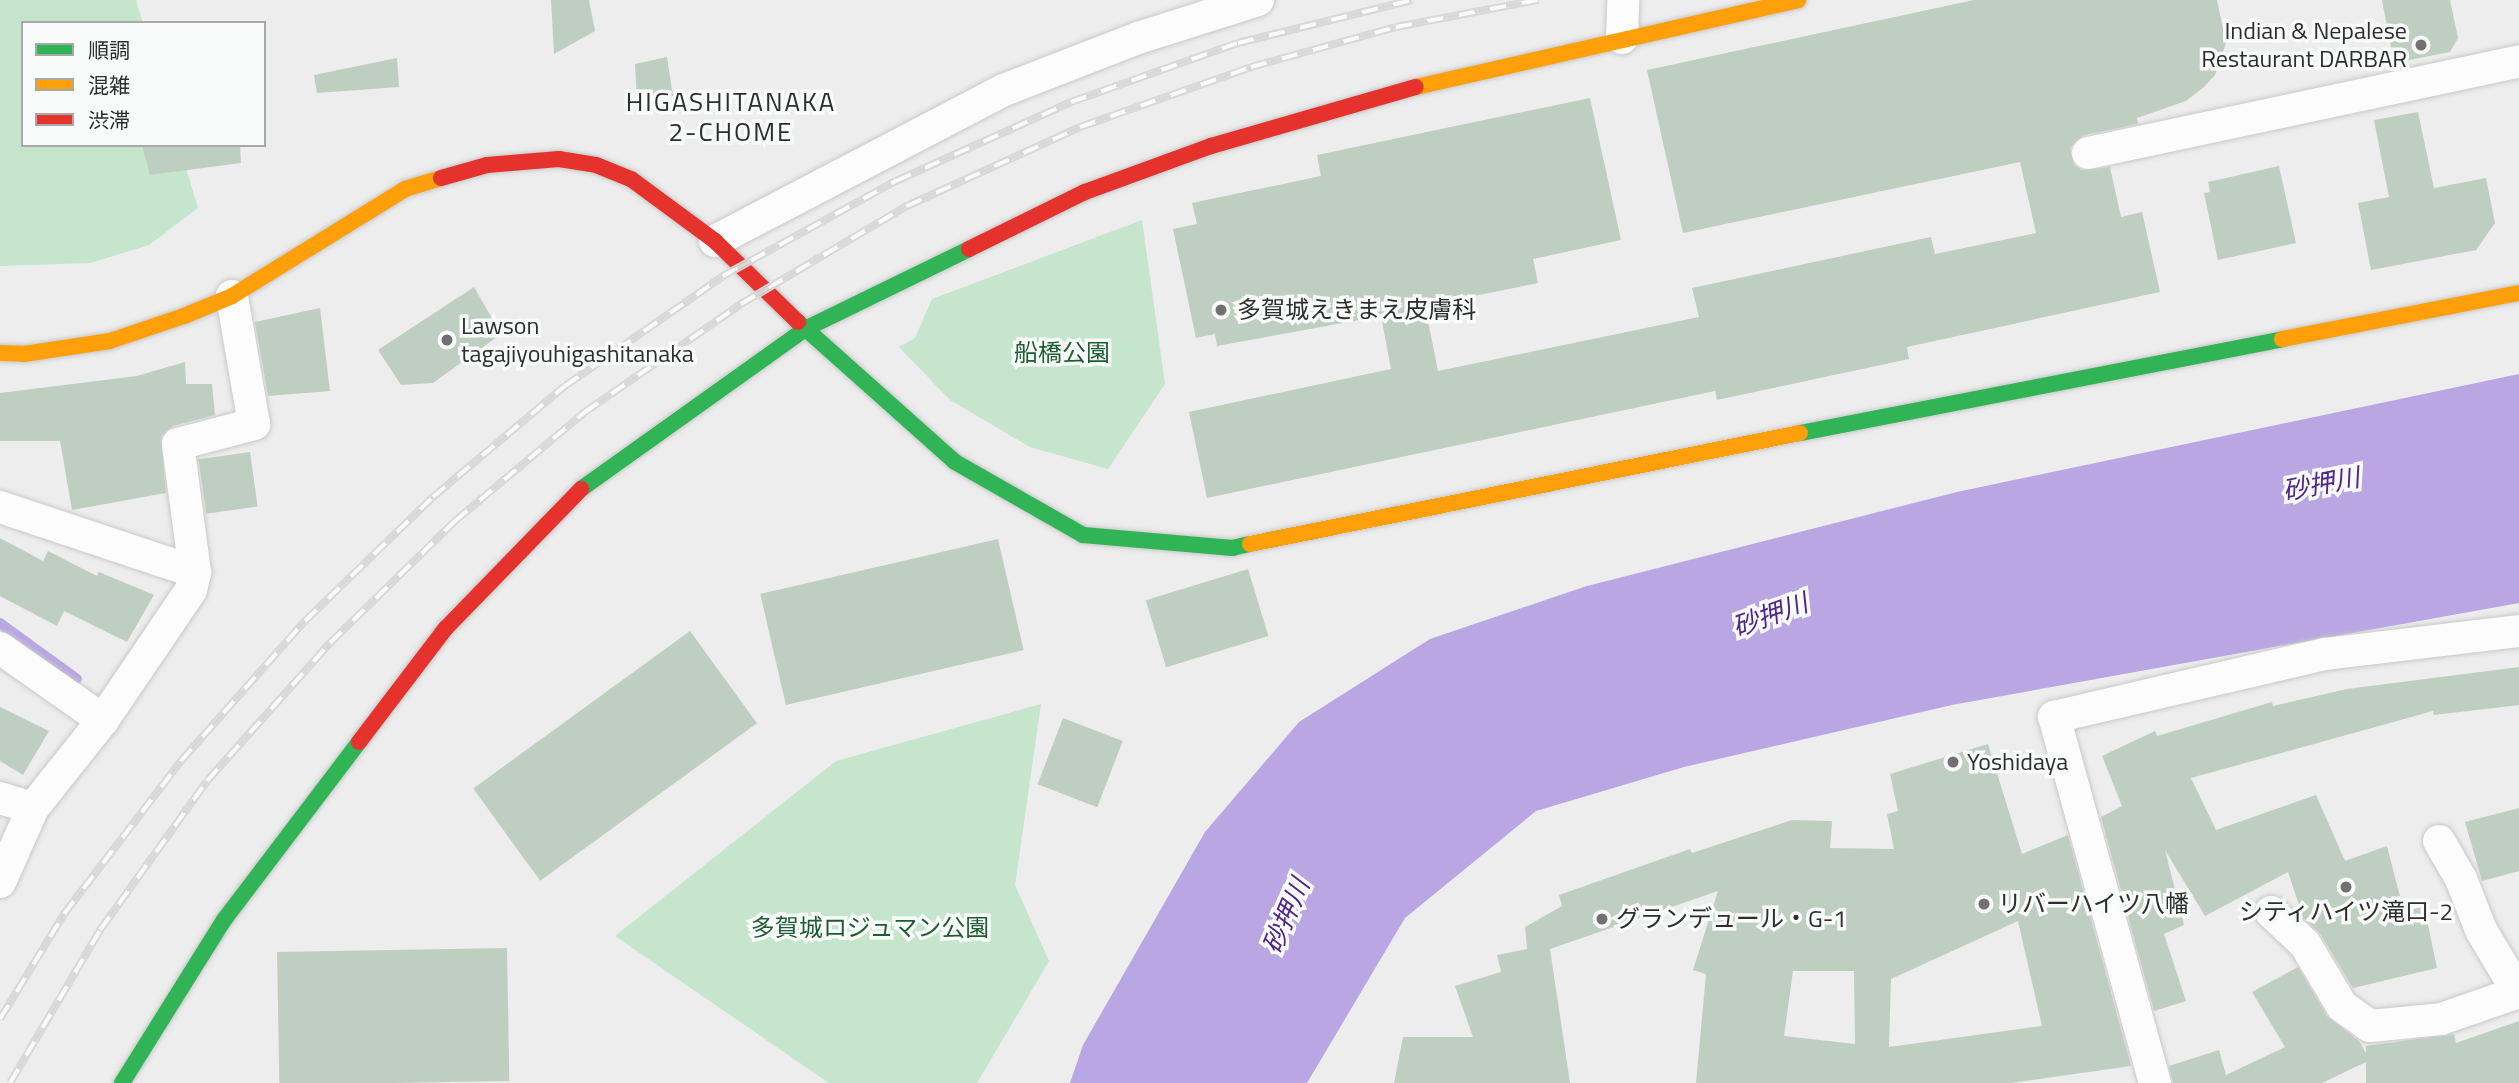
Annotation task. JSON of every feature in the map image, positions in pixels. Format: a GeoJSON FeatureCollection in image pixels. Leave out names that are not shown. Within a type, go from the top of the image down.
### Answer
{"type":"FeatureCollection","features":[{"type":"Feature","properties":{"kind":"street"},"geometry":{"type":"LineString","coordinates":[[715,241],[1004,90],[1138,38],[1258,0]]}},
{"type":"Feature","properties":{"kind":"street"},"geometry":{"type":"LineString","coordinates":[[1622,38],[1623,0]]}},
{"type":"Feature","properties":{"kind":"street"},"geometry":{"type":"LineString","coordinates":[[122,1083],[223,920],[446,628],[590,480],[805,329],[1085,192],[1211,146],[1461,74],[1798,0]]}},
{"type":"Feature","properties":{"kind":"street"},"geometry":{"type":"LineString","coordinates":[[2088,153],[2519,61]]}},
{"type":"Feature","properties":{"kind":"street"},"geometry":{"type":"LineString","coordinates":[[0,353],[23,354],[110,341],[232,296],[405,189],[487,165],[559,159],[596,165],[631,179],[715,241],[805,329],[955,461],[1083,535],[1232,548],[1649,461],[2519,293]]}},
{"type":"Feature","properties":{"kind":"street"},"geometry":{"type":"LineString","coordinates":[[0,883],[33,808],[103,720],[191,590],[195,572],[178,444],[254,424],[232,296]]}},
{"type":"Feature","properties":{"kind":"street"},"geometry":{"type":"LineString","coordinates":[[0,506],[195,572]]}},
{"type":"Feature","properties":{"kind":"street"},"geometry":{"type":"LineString","coordinates":[[2155,1083],[2054,717],[2325,654],[2519,631]]}},
{"type":"Feature","properties":{"kind":"street"},"geometry":{"type":"LineString","coordinates":[[0,648],[103,720]]}},
{"type":"Feature","properties":{"kind":"street"},"geometry":{"type":"LineString","coordinates":[[0,798],[33,808]]}},
{"type":"Feature","properties":{"kind":"street"},"geometry":{"type":"LineString","coordinates":[[2271,912],[2305,944],[2342,1006],[2370,1026],[2441,1019],[2519,992],[2481,930],[2461,879],[2439,841]]}},
{"type":"Feature","properties":{"kind":"green space"},"geometry":{"type":"Polygon","coordinates":[[[0,0],[136,0],[142,21],[21,21],[21,147],[180,147],[198,208],[149,245],[90,263],[0,266],[0,0]]]}},
{"type":"Feature","properties":{"kind":"green space","name":"船橋公園"},"geometry":{"type":"Polygon","coordinates":[[[1142,220],[1165,384],[1108,469],[1030,447],[950,400],[899,347],[915,338],[932,299],[1142,220]]]}},
{"type":"Feature","properties":{"kind":"green space","name":"多賀城ロジュマン公園"},"geometry":{"type":"Polygon","coordinates":[[[1041,704],[1015,885],[1049,961],[977,1083],[829,1083],[615,936],[836,761],[1041,704]]]}},
{"type":"Feature","properties":{"kind":"water","name":"砂押川"},"geometry":{"type":"Polygon","coordinates":[[[2519,374],[2519,603],[1952,705],[1684,767],[1536,811],[1405,918],[1307,1083],[1070,1083],[1083,1045],[1205,832],[1299,722],[1430,639],[1587,586],[1957,492],[2519,374]]]}},
{"type":"Feature","properties":{"kind":"building"},"geometry":{"type":"Polygon","coordinates":[[[551,0],[589,0],[595,31],[554,54],[551,0]]]}},
{"type":"Feature","properties":{"kind":"building"},"geometry":{"type":"Polygon","coordinates":[[[1974,0],[2217,0],[2226,43],[2215,75],[2204,87],[2186,101],[2137,118],[2138,124],[2084,135],[2070,148],[2074,165],[2082,170],[2110,167],[2121,217],[2142,212],[2160,292],[1907,347],[1909,359],[1717,400],[1715,391],[1207,498],[1189,412],[1391,369],[1381,316],[1217,346],[1215,334],[1196,338],[1173,229],[1197,224],[1192,203],[1321,176],[1317,155],[1590,98],[1621,240],[1533,259],[1538,283],[1425,306],[1438,371],[1699,317],[1692,288],[1931,237],[1935,254],[2036,233],[2020,162],[1683,233],[1647,70],[1974,0]]]}},
{"type":"Feature","properties":{"kind":"building"},"geometry":{"type":"Polygon","coordinates":[[[2382,0],[2450,0],[2458,38],[2450,52],[2394,63],[2382,0]]]}},
{"type":"Feature","properties":{"kind":"building"},"geometry":{"type":"Polygon","coordinates":[[[667,57],[673,96],[637,101],[635,64],[667,57]]]}},
{"type":"Feature","properties":{"kind":"building"},"geometry":{"type":"Polygon","coordinates":[[[397,58],[399,87],[317,93],[314,75],[397,58]]]}},
{"type":"Feature","properties":{"kind":"building"},"geometry":{"type":"Polygon","coordinates":[[[2418,112],[2434,188],[2486,178],[2495,223],[2476,250],[2371,270],[2358,203],[2389,197],[2374,120],[2418,112]]]}},
{"type":"Feature","properties":{"kind":"building"},"geometry":{"type":"Polygon","coordinates":[[[143,147],[240,147],[241,163],[150,175],[143,147]]]}},
{"type":"Feature","properties":{"kind":"building"},"geometry":{"type":"Polygon","coordinates":[[[2279,166],[2296,243],[2218,260],[2204,193],[2210,192],[2208,182],[2279,166]]]}},
{"type":"Feature","properties":{"kind":"building"},"geometry":{"type":"Polygon","coordinates":[[[474,287],[501,334],[433,383],[401,385],[378,350],[474,287]]]}},
{"type":"Feature","properties":{"kind":"building"},"geometry":{"type":"Polygon","coordinates":[[[320,308],[330,391],[268,396],[255,322],[320,308]]]}},
{"type":"Feature","properties":{"kind":"building"},"geometry":{"type":"Polygon","coordinates":[[[185,362],[186,384],[212,384],[215,415],[173,426],[161,437],[166,493],[72,510],[60,441],[0,441],[0,393],[137,376],[185,362]]]}},
{"type":"Feature","properties":{"kind":"building"},"geometry":{"type":"Polygon","coordinates":[[[250,452],[258,506],[206,514],[199,459],[250,452]]]}},
{"type":"Feature","properties":{"kind":"building"},"geometry":{"type":"Polygon","coordinates":[[[0,538],[43,561],[48,551],[97,576],[99,572],[154,595],[127,642],[64,611],[57,626],[0,596],[0,538]]]}},
{"type":"Feature","properties":{"kind":"building"},"geometry":{"type":"Polygon","coordinates":[[[998,539],[1024,650],[786,705],[760,594],[998,539]]]}},
{"type":"Feature","properties":{"kind":"building"},"geometry":{"type":"Polygon","coordinates":[[[1248,569],[1268,636],[1166,667],[1146,600],[1248,569]]]}},
{"type":"Feature","properties":{"kind":"building"},"geometry":{"type":"Polygon","coordinates":[[[690,631],[757,723],[540,881],[473,789],[690,631]]]}},
{"type":"Feature","properties":{"kind":"building"},"geometry":{"type":"Polygon","coordinates":[[[2519,667],[2519,705],[2434,715],[2433,711],[2191,778],[2216,830],[2316,795],[2345,861],[2387,846],[2404,912],[2424,906],[2437,968],[2353,988],[2321,935],[2303,917],[2288,872],[2205,916],[2165,850],[2184,925],[2164,934],[2186,1001],[2154,1011],[2101,817],[2122,806],[2102,756],[2155,731],[2157,736],[2272,702],[2273,706],[2347,689],[2519,667]]]}},
{"type":"Feature","properties":{"kind":"building"},"geometry":{"type":"Polygon","coordinates":[[[0,707],[49,731],[23,775],[0,761],[0,707]]]}},
{"type":"Feature","properties":{"kind":"building"},"geometry":{"type":"Polygon","coordinates":[[[1063,718],[1123,741],[1097,807],[1038,784],[1063,718]]]}},
{"type":"Feature","properties":{"kind":"building"},"geometry":{"type":"Polygon","coordinates":[[[1988,744],[2022,854],[2068,835],[2131,1066],[2010,1083],[1696,1083],[1706,974],[1693,970],[1718,891],[1550,949],[1570,1083],[1394,1083],[1403,1037],[1473,1037],[1455,986],[1501,972],[1497,955],[1527,949],[1525,927],[1562,906],[1559,895],[1690,849],[1692,853],[1792,820],[1832,821],[1830,848],[1894,849],[1887,814],[1898,811],[1890,774],[1988,744]],[[2018,921],[1891,979],[1889,1047],[2042,1026],[2018,921]],[[1793,971],[1784,1036],[1855,1044],[1854,971],[1793,971]]]}},
{"type":"Feature","properties":{"kind":"building"},"geometry":{"type":"Polygon","coordinates":[[[2519,808],[2519,871],[2482,881],[2465,822],[2519,808]]]}},
{"type":"Feature","properties":{"kind":"building"},"geometry":{"type":"Polygon","coordinates":[[[507,948],[509,1081],[279,1083],[277,952],[507,948]]]}},
{"type":"Feature","properties":{"kind":"building"},"geometry":{"type":"Polygon","coordinates":[[[2298,967],[2327,1016],[2359,1041],[2366,1053],[2366,1046],[2454,1034],[2456,1043],[2519,1021],[2519,1083],[2366,1083],[2366,1062],[2322,1083],[2173,1083],[2169,1066],[2219,1050],[2226,1075],[2285,1047],[2252,992],[2298,967]]]}},
{"type":"Feature","properties":{"kind":"waterway"},"geometry":{"type":"LineString","coordinates":[[0,623],[77,679]]}},
{"type":"Feature","properties":{"kind":"railway"},"geometry":{"type":"LineString","coordinates":[[0,1019],[64,914],[181,761],[305,621],[433,497],[565,386],[723,276],[896,181],[1071,102],[1238,43],[1412,0]]}},
{"type":"Feature","properties":{"kind":"railway"},"geometry":{"type":"LineString","coordinates":[[10,1083],[100,930],[207,781],[330,643],[455,521],[585,412],[741,304],[907,206],[1080,127],[1251,67],[1396,27],[1538,0]]}},
{"type":"Feature","properties":{"kind":"traffic: fast"},"geometry":{"type":"LineString","coordinates":[[581,489],[805,329],[969,249]]}},
{"type":"Feature","properties":{"kind":"traffic: fast"},"geometry":{"type":"LineString","coordinates":[[798,322],[955,462],[1083,535],[1232,548],[1250,544]]}},
{"type":"Feature","properties":{"kind":"traffic: fast"},"geometry":{"type":"LineString","coordinates":[[1800,433],[2282,339]]}},
{"type":"Feature","properties":{"kind":"traffic: fast"},"geometry":{"type":"LineString","coordinates":[[122,1083],[224,920],[359,742]]}},
{"type":"Feature","properties":{"kind":"traffic: slow"},"geometry":{"type":"LineString","coordinates":[[1416,87],[1798,0]]}},
{"type":"Feature","properties":{"kind":"traffic: slow"},"geometry":{"type":"LineString","coordinates":[[0,353],[24,354],[110,341],[184,316],[232,296],[405,189],[441,178]]}},
{"type":"Feature","properties":{"kind":"traffic: slow"},"geometry":{"type":"LineString","coordinates":[[2282,339],[2519,293]]}},
{"type":"Feature","properties":{"kind":"traffic: slow"},"geometry":{"type":"LineString","coordinates":[[1250,544],[1800,433]]}},
{"type":"Feature","properties":{"kind":"traffic: jam"},"geometry":{"type":"LineString","coordinates":[[969,249],[1085,192],[1211,146],[1416,87]]}},
{"type":"Feature","properties":{"kind":"traffic: jam"},"geometry":{"type":"LineString","coordinates":[[441,178],[487,165],[559,159],[596,165],[631,179],[715,241],[798,322]]}},
{"type":"Feature","properties":{"kind":"traffic: jam"},"geometry":{"type":"LineString","coordinates":[[359,742],[446,628],[581,489]]}},
{"type":"Feature","properties":{"kind":"place","name":"Indian & Nepalese Restaurant DARBAR"},"geometry":{"type":"Point","coordinates":[2421,45]}},
{"type":"Feature","properties":{"kind":"place","name":"多賀城えきまえ皮膚科"},"geometry":{"type":"Point","coordinates":[1221,310]}},
{"type":"Feature","properties":{"kind":"place","name":"Lawson tagajiyouhigashitanaka"},"geometry":{"type":"Point","coordinates":[447,340]}},
{"type":"Feature","properties":{"kind":"place","name":"Yoshidaya"},"geometry":{"type":"Point","coordinates":[1953,762]}},
{"type":"Feature","properties":{"kind":"place","name":"シティハイツ滝口-2"},"geometry":{"type":"Point","coordinates":[2346,887]}},
{"type":"Feature","properties":{"kind":"place","name":"リバーハイツ八幡"},"geometry":{"type":"Point","coordinates":[1984,904]}},
{"type":"Feature","properties":{"kind":"place","name":"グランデュール・G-1"},"geometry":{"type":"Point","coordinates":[1602,919]}},
{"type":"Feature","properties":{"kind":"district","name":"HIGASHITANAKA 2-CHOME"},"geometry":{"type":"Point","coordinates":[731,117]}}]}
